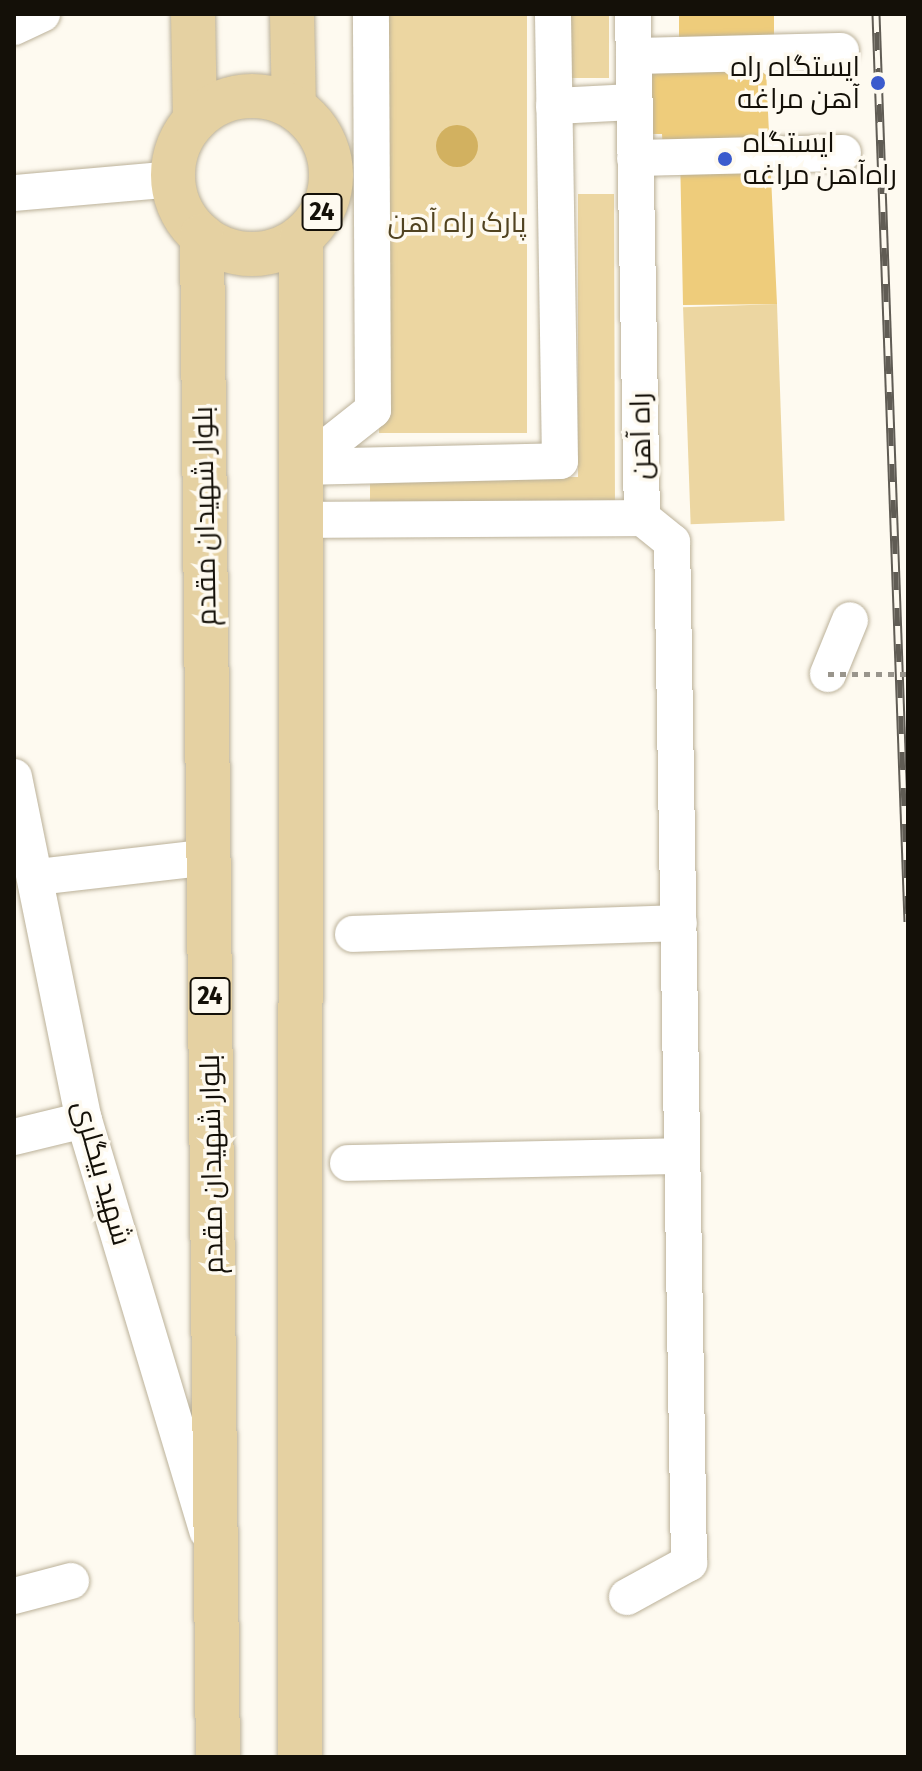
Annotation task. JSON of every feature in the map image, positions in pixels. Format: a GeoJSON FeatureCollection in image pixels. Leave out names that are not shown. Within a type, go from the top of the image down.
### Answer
{"type":"FeatureCollection","features":[{"type":"Feature","properties":{"kind":"main road"},"geometry":{"type":"LineString","coordinates":[[193,14],[195,120]]}},
{"type":"Feature","properties":{"kind":"main road"},"geometry":{"type":"LineString","coordinates":[[202,236],[187,220],[173,179],[175,158],[195,120],[211,106],[253,95],[294,107],[292,14]]}},
{"type":"Feature","properties":{"kind":"main road","name":"24"},"geometry":{"type":"LineString","coordinates":[[202,236],[241,254],[272,251],[301,238],[328,200],[332,173],[314,124],[294,107]]}},
{"type":"Feature","properties":{"kind":"main road","name":"بلوار شهیدان مقدم"},"geometry":{"type":"LineString","coordinates":[[202,236],[218,1757]]}},
{"type":"Feature","properties":{"kind":"main road","name":"24"},"geometry":{"type":"LineString","coordinates":[[300,1757],[301,238]]}},
{"type":"Feature","properties":{"kind":"street"},"geometry":{"type":"LineString","coordinates":[[14,27],[42,14]]}},
{"type":"Feature","properties":{"kind":"street"},"geometry":{"type":"LineString","coordinates":[[301,467],[373,410],[371,14]]}},
{"type":"Feature","properties":{"kind":"street"},"geometry":{"type":"LineString","coordinates":[[301,467],[560,461],[553,14]]}},
{"type":"Feature","properties":{"kind":"street","name":"راه آهن"},"geometry":{"type":"LineString","coordinates":[[301,520],[642,518],[633,14]]}},
{"type":"Feature","properties":{"kind":"street"},"geometry":{"type":"LineString","coordinates":[[634,56],[841,51]]}},
{"type":"Feature","properties":{"kind":"street"},"geometry":{"type":"LineString","coordinates":[[554,106],[634,102]]}},
{"type":"Feature","properties":{"kind":"street"},"geometry":{"type":"LineString","coordinates":[[635,158],[843,153]]}},
{"type":"Feature","properties":{"kind":"street"},"geometry":{"type":"LineString","coordinates":[[14,193],[173,179]]}},
{"type":"Feature","properties":{"kind":"street"},"geometry":{"type":"LineString","coordinates":[[627,1597],[689,1563],[672,542],[642,518]]}},
{"type":"Feature","properties":{"kind":"street"},"geometry":{"type":"LineString","coordinates":[[828,674],[850,620]]}},
{"type":"Feature","properties":{"kind":"street","name":"شهید بیگلری"},"geometry":{"type":"LineString","coordinates":[[14,777],[37,877],[84,1120],[216,1564]]}},
{"type":"Feature","properties":{"kind":"street"},"geometry":{"type":"LineString","coordinates":[[37,877],[209,857]]}},
{"type":"Feature","properties":{"kind":"street"},"geometry":{"type":"LineString","coordinates":[[353,934],[679,923]]}},
{"type":"Feature","properties":{"kind":"street"},"geometry":{"type":"LineString","coordinates":[[14,1137],[84,1120]]}},
{"type":"Feature","properties":{"kind":"street"},"geometry":{"type":"LineString","coordinates":[[348,1163],[682,1156]]}},
{"type":"Feature","properties":{"kind":"street"},"geometry":{"type":"LineString","coordinates":[[14,1596],[71,1581]]}},
{"type":"Feature","properties":{"kind":"path"},"geometry":{"type":"LineString","coordinates":[[828,674],[908,674]]}},
{"type":"Feature","properties":{"kind":"green space","name":"پارک راه آهن"},"geometry":{"type":"Polygon","coordinates":[[[379,14],[527,14],[527,433],[379,433],[379,14]]]}},
{"type":"Feature","properties":{"kind":"green space"},"geometry":{"type":"Polygon","coordinates":[[[568,14],[609,14],[609,78],[568,78],[568,14]]]}},
{"type":"Feature","properties":{"kind":"green space"},"geometry":{"type":"Polygon","coordinates":[[[578,194],[614,194],[615,508],[370,508],[370,476],[578,477],[578,194]]]}},
{"type":"Feature","properties":{"kind":"green space"},"geometry":{"type":"Polygon","coordinates":[[[777,304],[785,521],[691,524],[683,307],[777,304]]]}},
{"type":"Feature","properties":{"kind":"shaded area"},"geometry":{"type":"Polygon","coordinates":[[[457,125],[472,131],[478,146],[472,161],[457,167],[442,161],[436,146],[442,131],[457,125]]]}},
{"type":"Feature","properties":{"kind":"building","name":"ایستگاه راه‌آهن مراغه"},"geometry":{"type":"Polygon","coordinates":[[[679,14],[774,14],[774,44],[765,48],[777,304],[683,305],[680,151],[663,151],[662,134],[638,134],[637,70],[679,49],[679,14]]]}},
{"type":"Feature","properties":{"kind":"railway"},"geometry":{"type":"LineString","coordinates":[[876,14],[908,921]]}},
{"type":"Feature","properties":{"kind":"place","name":"ایستگاه راه آهن مراغه"},"geometry":{"type":"Point","coordinates":[878,83]}},
{"type":"Feature","properties":{"kind":"place","name":"ایستگاه راه‌آهن مراغه"},"geometry":{"type":"Point","coordinates":[725,159]}}]}
